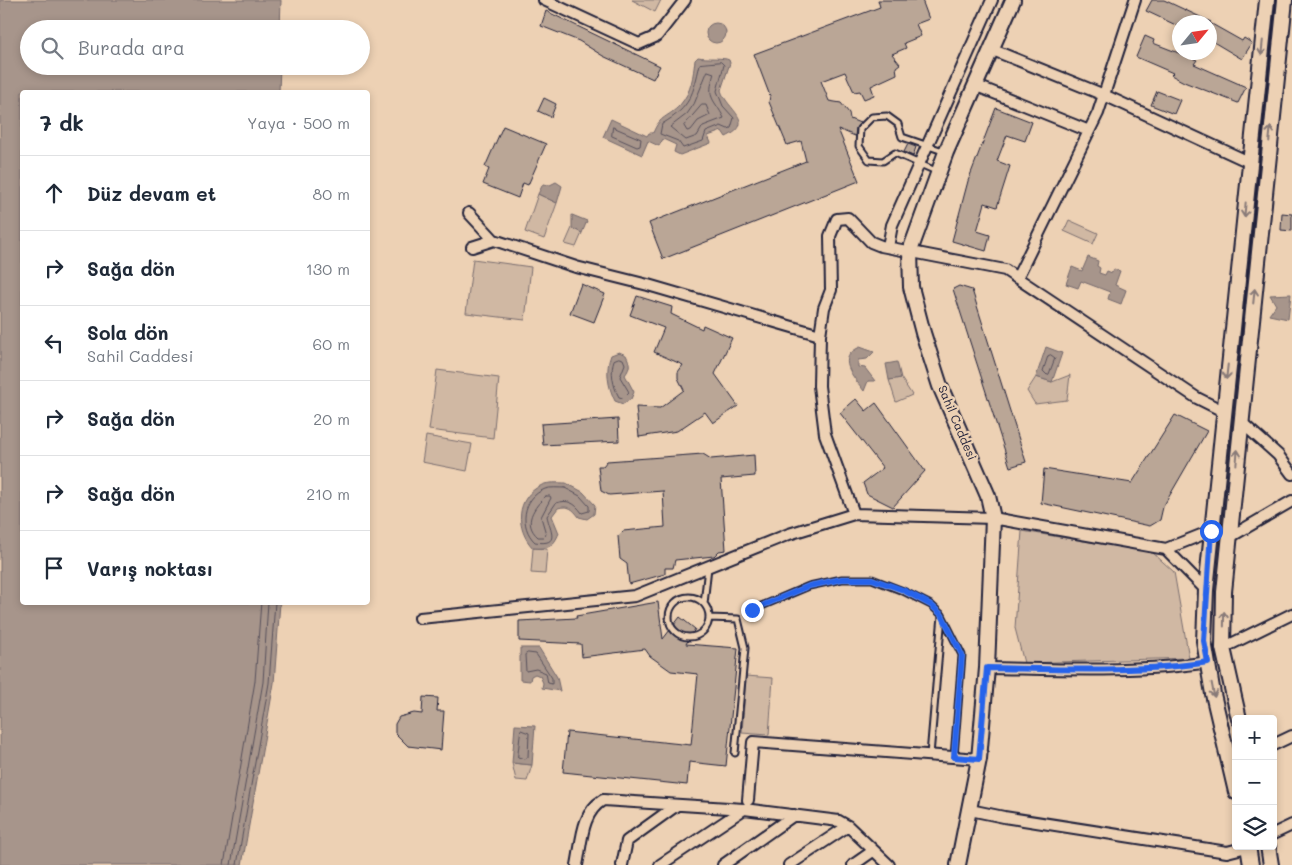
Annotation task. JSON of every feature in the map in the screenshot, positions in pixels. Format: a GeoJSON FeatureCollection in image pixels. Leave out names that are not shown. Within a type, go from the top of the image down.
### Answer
{"type":"FeatureCollection","features":[{"type":"Feature","properties":{"kind":"main road","name":"Sahil Caddesi"},"geometry":{"type":"LineString","coordinates":[[958,865],[979,759],[987,668],[993,518],[988,496],[940,386],[922,333],[911,287],[910,251],[946,152],[993,50],[1013,0]]}},
{"type":"Feature","properties":{"kind":"main road"},"geometry":{"type":"LineString","coordinates":[[1232,773],[1204,641],[1206,590],[1267,0]]}},
{"type":"Feature","properties":{"kind":"main road"},"geometry":{"type":"LineString","coordinates":[[1238,715],[1223,648],[1224,592],[1285,0]]}},
{"type":"Feature","properties":{"kind":"main road"},"geometry":{"type":"LineString","coordinates":[[1249,162],[1267,168]]}},
{"type":"Feature","properties":{"kind":"main road"},"geometry":{"type":"LineString","coordinates":[[1223,411],[1241,422]]}},
{"type":"Feature","properties":{"kind":"main road"},"geometry":{"type":"LineString","coordinates":[[1249,850],[1251,865]]}},
{"type":"Feature","properties":{"kind":"main road"},"geometry":{"type":"LineString","coordinates":[[1269,850],[1271,865]]}},
{"type":"Feature","properties":{"kind":"street"},"geometry":{"type":"LineString","coordinates":[[544,0],[639,44],[657,36],[685,0]]}},
{"type":"Feature","properties":{"kind":"street"},"geometry":{"type":"LineString","coordinates":[[888,248],[892,225],[992,0]]}},
{"type":"Feature","properties":{"kind":"street"},"geometry":{"type":"LineString","coordinates":[[1017,278],[1089,131],[1104,95],[1135,0]]}},
{"type":"Feature","properties":{"kind":"street"},"geometry":{"type":"LineString","coordinates":[[993,50],[1104,95],[1249,162]]}},
{"type":"Feature","properties":{"kind":"street"},"geometry":{"type":"LineString","coordinates":[[977,86],[1089,131]]}},
{"type":"Feature","properties":{"kind":"street"},"geometry":{"type":"LineString","coordinates":[[469,213],[494,240],[576,267],[648,285],[820,335]]}},
{"type":"Feature","properties":{"kind":"street"},"geometry":{"type":"LineString","coordinates":[[854,514],[825,434],[819,386],[820,335],[824,308],[831,290],[830,236],[837,219],[848,218],[871,242],[888,248],[1006,270],[1197,398],[1223,411]]}},
{"type":"Feature","properties":{"kind":"street"},"geometry":{"type":"LineString","coordinates":[[472,247],[494,240]]}},
{"type":"Feature","properties":{"kind":"street"},"geometry":{"type":"LineString","coordinates":[[1241,422],[1278,455],[1292,474]]}},
{"type":"Feature","properties":{"kind":"street"},"geometry":{"type":"LineString","coordinates":[[1230,537],[1292,501]]}},
{"type":"Feature","properties":{"kind":"street"},"geometry":{"type":"LineString","coordinates":[[420,618],[635,596],[789,534],[854,514],[993,518],[1166,548],[1211,531]]}},
{"type":"Feature","properties":{"kind":"street"},"geometry":{"type":"LineString","coordinates":[[1166,548],[1206,590]]}},
{"type":"Feature","properties":{"kind":"street"},"geometry":{"type":"LineString","coordinates":[[1223,648],[1292,614]]}},
{"type":"Feature","properties":{"kind":"street"},"geometry":{"type":"LineString","coordinates":[[987,668],[1050,669],[1180,666],[1208,662]]}},
{"type":"Feature","properties":{"kind":"street"},"geometry":{"type":"LineString","coordinates":[[1277,744],[1292,736]]}},
{"type":"Feature","properties":{"kind":"street"},"geometry":{"type":"LineString","coordinates":[[660,865],[746,805],[753,742],[979,759]]}},
{"type":"Feature","properties":{"kind":"street"},"geometry":{"type":"LineString","coordinates":[[577,865],[588,814],[594,806],[603,800],[676,805],[746,805],[794,816],[839,821],[848,826],[889,865]]}},
{"type":"Feature","properties":{"kind":"street"},"geometry":{"type":"LineString","coordinates":[[622,865],[627,841],[676,805]]}},
{"type":"Feature","properties":{"kind":"street"},"geometry":{"type":"LineString","coordinates":[[970,810],[1004,818],[1227,852],[1236,850]]}},
{"type":"Feature","properties":{"kind":"street"},"geometry":{"type":"LineString","coordinates":[[723,865],[794,816]]}},
{"type":"Feature","properties":{"kind":"street"},"geometry":{"type":"LineString","coordinates":[[1277,832],[1292,825]]}},
{"type":"Feature","properties":{"kind":"street"},"geometry":{"type":"LineString","coordinates":[[789,865],[848,826]]}},
{"type":"Feature","properties":{"kind":"street"},"geometry":{"type":"LineString","coordinates":[[853,865],[873,851]]}},
{"type":"Feature","properties":{"kind":"lane"},"geometry":{"type":"LineString","coordinates":[[938,172],[895,153],[882,161],[870,160],[859,146],[860,129],[872,118],[887,116],[898,124],[902,137],[946,152]]}},
{"type":"Feature","properties":{"kind":"lane"},"geometry":{"type":"LineString","coordinates":[[704,604],[694,598],[687,597],[676,601],[669,612],[669,624],[678,635],[692,638],[704,631],[709,618],[704,604],[708,567]]}},
{"type":"Feature","properties":{"kind":"lane"},"geometry":{"type":"LineString","coordinates":[[752,610],[809,586],[842,579],[872,579],[903,590],[931,605],[942,615],[962,655],[954,757]]}},
{"type":"Feature","properties":{"kind":"lane"},"geometry":{"type":"LineString","coordinates":[[930,755],[942,615]]}},
{"type":"Feature","properties":{"kind":"lane"},"geometry":{"type":"LineString","coordinates":[[709,618],[738,619],[745,648],[736,753]]}},
{"type":"Feature","properties":{"kind":"shaded area"},"geometry":{"type":"Polygon","coordinates":[[[632,0],[661,0],[655,12],[632,0]]]}},
{"type":"Feature","properties":{"kind":"shaded area"},"geometry":{"type":"Polygon","coordinates":[[[538,194],[557,203],[544,239],[525,232],[538,194]]]}},
{"type":"Feature","properties":{"kind":"shaded area"},"geometry":{"type":"Polygon","coordinates":[[[1069,220],[1098,233],[1093,244],[1064,231],[1069,220]]]}},
{"type":"Feature","properties":{"kind":"shaded area"},"geometry":{"type":"Polygon","coordinates":[[[572,228],[582,233],[576,247],[565,244],[572,228]]]}},
{"type":"Feature","properties":{"kind":"shaded area"},"geometry":{"type":"Polygon","coordinates":[[[473,259],[531,267],[525,320],[466,313],[473,259]]]}},
{"type":"Feature","properties":{"kind":"shaded area"},"geometry":{"type":"Polygon","coordinates":[[[437,370],[499,378],[493,438],[429,430],[437,370]]]}},
{"type":"Feature","properties":{"kind":"shaded area"},"geometry":{"type":"Polygon","coordinates":[[[1070,375],[1067,400],[1035,404],[1027,391],[1036,377],[1052,382],[1070,375]]]}},
{"type":"Feature","properties":{"kind":"shaded area"},"geometry":{"type":"Polygon","coordinates":[[[901,378],[912,395],[896,402],[889,380],[901,378]]]}},
{"type":"Feature","properties":{"kind":"shaded area"},"geometry":{"type":"Polygon","coordinates":[[[426,436],[472,444],[467,471],[422,462],[426,436]]]}},
{"type":"Feature","properties":{"kind":"shaded area"},"geometry":{"type":"Polygon","coordinates":[[[1022,531],[1152,552],[1174,572],[1189,658],[1024,663],[1015,628],[1022,531]]]}},
{"type":"Feature","properties":{"kind":"shaded area"},"geometry":{"type":"Polygon","coordinates":[[[533,548],[547,549],[545,574],[531,573],[533,548]]]}},
{"type":"Feature","properties":{"kind":"shaded area"},"geometry":{"type":"Polygon","coordinates":[[[746,676],[773,678],[769,735],[742,733],[746,676]]]}},
{"type":"Feature","properties":{"kind":"shaded area"},"geometry":{"type":"Polygon","coordinates":[[[512,763],[532,765],[527,781],[516,780],[512,763]]]}},
{"type":"Feature","properties":{"kind":"water"},"geometry":{"type":"Polygon","coordinates":[[[0,0],[281,0],[280,20],[20,20],[20,75],[280,75],[279,90],[20,90],[20,605],[280,605],[274,683],[242,865],[0,865],[0,0]]]}},
{"type":"Feature","properties":{"kind":"water"},"geometry":{"type":"Polygon","coordinates":[[[716,23],[723,26],[726,33],[723,40],[716,43],[709,40],[706,33],[709,26],[716,23]]]}},
{"type":"Feature","properties":{"kind":"water"},"geometry":{"type":"Polygon","coordinates":[[[698,57],[729,60],[730,63],[721,90],[740,121],[735,131],[726,137],[722,131],[708,136],[711,143],[680,155],[674,152],[676,145],[663,139],[659,146],[648,141],[642,155],[603,137],[611,119],[647,136],[649,133],[653,133],[658,123],[684,100],[691,83],[695,60],[698,57]]]}},
{"type":"Feature","properties":{"kind":"water"},"geometry":{"type":"Polygon","coordinates":[[[556,182],[562,186],[557,203],[538,194],[543,184],[550,185],[556,182]]]}},
{"type":"Feature","properties":{"kind":"water"},"geometry":{"type":"Polygon","coordinates":[[[572,215],[587,221],[582,233],[572,228],[572,215]]]}},
{"type":"Feature","properties":{"kind":"water"},"geometry":{"type":"Polygon","coordinates":[[[1088,257],[1098,261],[1099,273],[1105,275],[1107,271],[1112,273],[1114,269],[1120,271],[1115,285],[1126,290],[1121,304],[1108,299],[1110,292],[1081,281],[1078,288],[1066,284],[1072,267],[1082,271],[1088,257]]]}},
{"type":"Feature","properties":{"kind":"water"},"geometry":{"type":"Polygon","coordinates":[[[1291,294],[1288,319],[1269,315],[1276,305],[1270,295],[1291,294]]]}},
{"type":"Feature","properties":{"kind":"water"},"geometry":{"type":"Polygon","coordinates":[[[860,347],[874,352],[867,359],[858,360],[858,367],[865,368],[875,381],[868,381],[864,391],[848,368],[847,362],[853,351],[860,347]]]}},
{"type":"Feature","properties":{"kind":"water"},"geometry":{"type":"Polygon","coordinates":[[[1046,347],[1062,353],[1052,382],[1036,377],[1046,347]]]}},
{"type":"Feature","properties":{"kind":"water"},"geometry":{"type":"Polygon","coordinates":[[[619,352],[626,355],[628,360],[629,367],[625,375],[634,392],[631,399],[623,404],[615,401],[608,378],[611,355],[619,352]]]}},
{"type":"Feature","properties":{"kind":"water"},"geometry":{"type":"Polygon","coordinates":[[[897,362],[901,378],[889,380],[886,364],[897,362]]]}},
{"type":"Feature","properties":{"kind":"water"},"geometry":{"type":"Polygon","coordinates":[[[566,483],[583,492],[595,505],[594,514],[587,519],[579,517],[568,507],[558,508],[552,516],[559,533],[554,542],[546,548],[533,548],[523,532],[521,523],[523,505],[527,497],[533,490],[542,485],[566,483]]]}},
{"type":"Feature","properties":{"kind":"water"},"geometry":{"type":"Polygon","coordinates":[[[520,648],[539,648],[557,677],[560,691],[542,688],[543,683],[540,676],[535,674],[531,676],[530,681],[520,680],[520,648]]]}},
{"type":"Feature","properties":{"kind":"water"},"geometry":{"type":"Polygon","coordinates":[[[515,725],[535,726],[532,765],[512,763],[515,725]]]}},
{"type":"Feature","properties":{"kind":"building"},"geometry":{"type":"Polygon","coordinates":[[[878,0],[922,0],[929,19],[916,24],[921,36],[904,43],[906,48],[892,54],[900,64],[896,67],[897,74],[871,86],[874,95],[864,99],[860,91],[854,92],[845,72],[821,81],[829,101],[841,103],[849,113],[850,119],[860,123],[856,128],[855,136],[838,129],[859,181],[663,259],[649,223],[806,161],[801,141],[787,145],[769,102],[770,96],[754,54],[880,7],[878,0]]]}},
{"type":"Feature","properties":{"kind":"building"},"geometry":{"type":"Polygon","coordinates":[[[1152,0],[1164,0],[1196,15],[1172,15],[1172,23],[1146,11],[1152,0]]]}},
{"type":"Feature","properties":{"kind":"building"},"geometry":{"type":"Polygon","coordinates":[[[546,11],[660,66],[653,79],[603,56],[579,41],[541,26],[546,11]]]}},
{"type":"Feature","properties":{"kind":"building"},"geometry":{"type":"Polygon","coordinates":[[[1217,27],[1242,41],[1244,38],[1252,43],[1242,59],[1217,44],[1217,27]]]}},
{"type":"Feature","properties":{"kind":"building"},"geometry":{"type":"Polygon","coordinates":[[[1145,36],[1154,40],[1153,43],[1172,50],[1172,60],[1197,60],[1194,64],[1246,87],[1238,103],[1184,82],[1171,75],[1173,73],[1136,57],[1145,36]]]}},
{"type":"Feature","properties":{"kind":"building"},"geometry":{"type":"Polygon","coordinates":[[[1157,91],[1180,100],[1174,114],[1151,105],[1157,91]]]}},
{"type":"Feature","properties":{"kind":"building"},"geometry":{"type":"Polygon","coordinates":[[[544,98],[556,104],[551,117],[538,111],[544,98]]]}},
{"type":"Feature","properties":{"kind":"building"},"geometry":{"type":"Polygon","coordinates":[[[996,108],[1032,122],[1025,141],[1007,135],[997,161],[1010,166],[997,207],[985,203],[977,231],[990,235],[986,251],[952,241],[968,181],[996,108]]]}},
{"type":"Feature","properties":{"kind":"building"},"geometry":{"type":"Polygon","coordinates":[[[503,126],[546,144],[528,185],[523,183],[518,198],[483,184],[489,169],[485,167],[503,126]]]}},
{"type":"Feature","properties":{"kind":"building"},"geometry":{"type":"Polygon","coordinates":[[[908,144],[916,147],[913,156],[904,152],[908,144]]]}},
{"type":"Feature","properties":{"kind":"building"},"geometry":{"type":"Polygon","coordinates":[[[1282,213],[1292,214],[1292,231],[1281,230],[1282,213]]]}},
{"type":"Feature","properties":{"kind":"building"},"geometry":{"type":"Polygon","coordinates":[[[581,284],[605,294],[594,322],[570,313],[581,284]]]}},
{"type":"Feature","properties":{"kind":"building"},"geometry":{"type":"Polygon","coordinates":[[[959,286],[972,290],[1026,462],[1010,467],[953,289],[959,286]]]}},
{"type":"Feature","properties":{"kind":"building"},"geometry":{"type":"Polygon","coordinates":[[[637,296],[672,307],[671,314],[702,329],[703,325],[732,338],[715,374],[738,406],[713,423],[705,412],[677,431],[639,437],[636,407],[660,408],[684,390],[678,378],[678,372],[683,365],[654,352],[664,328],[630,315],[637,296]]]}},
{"type":"Feature","properties":{"kind":"building"},"geometry":{"type":"Polygon","coordinates":[[[856,399],[866,411],[876,403],[925,471],[893,507],[867,494],[863,483],[883,468],[840,413],[856,399]]]}},
{"type":"Feature","properties":{"kind":"building"},"geometry":{"type":"Polygon","coordinates":[[[1175,415],[1207,431],[1163,507],[1160,520],[1150,526],[1041,503],[1044,469],[1132,483],[1175,415]]]}},
{"type":"Feature","properties":{"kind":"building"},"geometry":{"type":"Polygon","coordinates":[[[618,419],[619,441],[543,445],[541,424],[618,419]]]}},
{"type":"Feature","properties":{"kind":"building"},"geometry":{"type":"Polygon","coordinates":[[[703,454],[711,459],[754,455],[755,476],[721,479],[726,550],[719,551],[714,556],[675,560],[673,568],[665,568],[665,574],[629,584],[627,564],[620,559],[618,536],[623,531],[665,527],[663,491],[609,495],[601,491],[598,466],[603,466],[607,461],[703,454]]]}},
{"type":"Feature","properties":{"kind":"building"},"geometry":{"type":"Polygon","coordinates":[[[658,602],[663,639],[680,617],[695,629],[686,644],[738,648],[726,766],[689,762],[687,785],[563,772],[567,732],[691,745],[698,674],[671,671],[650,656],[645,649],[582,657],[581,644],[519,641],[519,621],[577,618],[576,616],[658,602]]]}},
{"type":"Feature","properties":{"kind":"building"},"geometry":{"type":"Polygon","coordinates":[[[423,697],[438,698],[437,711],[444,711],[441,750],[408,746],[395,733],[395,724],[399,717],[414,713],[422,714],[423,697]]]}},
{"type":"Feature","properties":{"kind":"route"},"geometry":{"type":"LineString","coordinates":[[752,610],[809,586],[842,579],[872,579],[903,590],[931,605],[942,615],[962,655],[954,757],[979,759],[987,668],[1050,669],[1180,666],[1208,662],[1204,641],[1211,531]]}}]}
